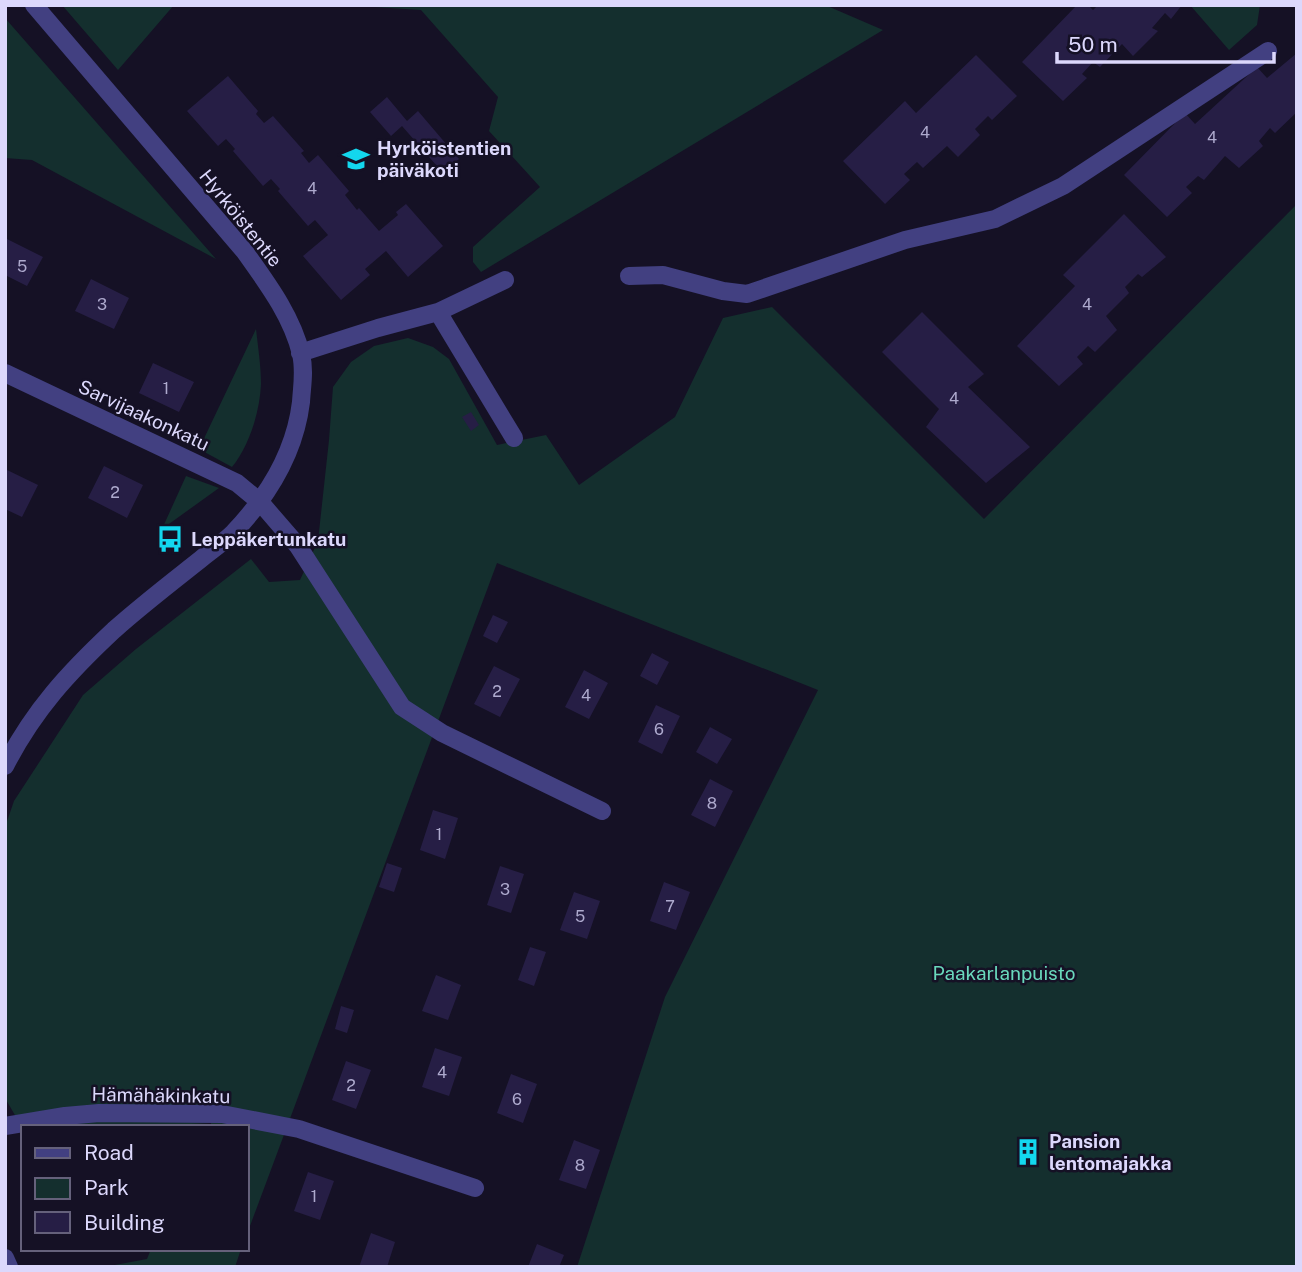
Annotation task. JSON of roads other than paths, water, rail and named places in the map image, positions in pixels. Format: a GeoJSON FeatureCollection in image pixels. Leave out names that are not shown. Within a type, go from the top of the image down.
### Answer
{"type":"FeatureCollection","features":[{"type":"Feature","properties":{"kind":"street","name":"Hyrköistentie"},"geometry":{"type":"LineString","coordinates":[[5,766],[40,708],[69,674],[117,628],[233,533],[260,502],[278,473],[299,421],[304,373],[288,320],[245,252],[34,5]]}},
{"type":"Feature","properties":{"kind":"street"},"geometry":{"type":"LineString","coordinates":[[629,276],[663,275],[723,291],[747,294],[905,240],[995,219],[1063,187],[1268,51]]}},
{"type":"Feature","properties":{"kind":"street"},"geometry":{"type":"LineString","coordinates":[[300,353],[438,312],[505,280]]}},
{"type":"Feature","properties":{"kind":"street"},"geometry":{"type":"LineString","coordinates":[[438,312],[514,438]]}},
{"type":"Feature","properties":{"kind":"street","name":"Sarvijaakonkatu"},"geometry":{"type":"LineString","coordinates":[[5,373],[237,483],[260,502]]}},
{"type":"Feature","properties":{"kind":"street"},"geometry":{"type":"LineString","coordinates":[[260,502],[298,546],[402,707],[442,733],[602,811]]}},
{"type":"Feature","properties":{"kind":"street","name":"Hämähäkinkatu"},"geometry":{"type":"LineString","coordinates":[[5,1126],[99,1113],[222,1114],[299,1129],[475,1188]]}},
{"type":"Feature","properties":{"kind":"street"},"geometry":{"type":"LineString","coordinates":[[5,1258],[9,1267]]}},
{"type":"Feature","properties":{"kind":"place","name":"Hyrköistentien päiväkoti"},"geometry":{"type":"Point","coordinates":[356,159]}},
{"type":"Feature","properties":{"kind":"place","name":"Leppäkertunkatu"},"geometry":{"type":"Point","coordinates":[170,539]}},
{"type":"Feature","properties":{"kind":"place","name":"Pansion lentomajakka"},"geometry":{"type":"Point","coordinates":[1028,1152]}},
{"type":"Feature","properties":{"kind":"park label","name":"Paakarlanpuisto"},"geometry":{"type":"Point","coordinates":[1004,973]}}]}
